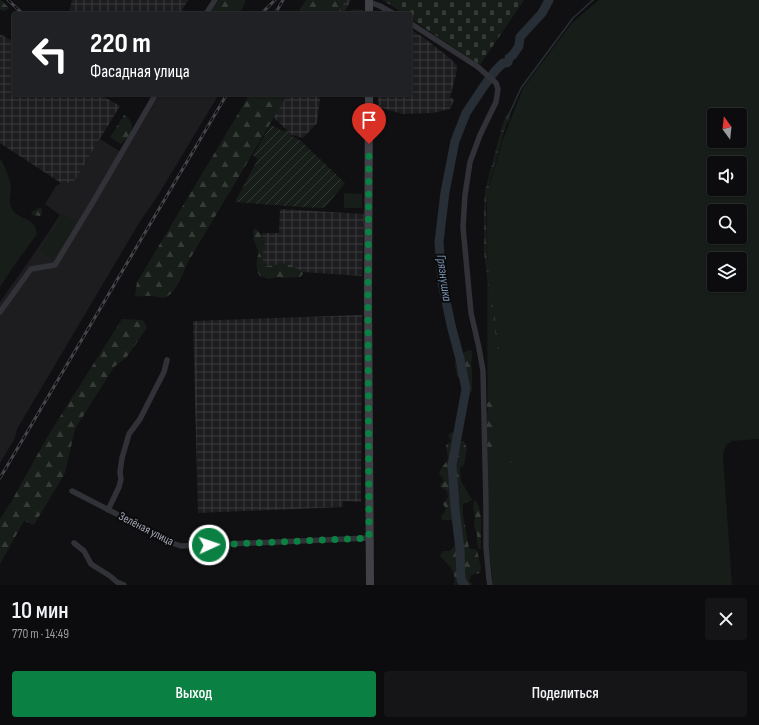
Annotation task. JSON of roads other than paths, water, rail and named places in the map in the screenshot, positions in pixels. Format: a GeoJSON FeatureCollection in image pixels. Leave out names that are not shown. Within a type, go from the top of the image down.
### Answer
{"type":"FeatureCollection","features":[{"type":"Feature","properties":{"kind":"main road"},"geometry":{"type":"LineString","coordinates":[[369,1],[369,12]]}},
{"type":"Feature","properties":{"kind":"main road"},"geometry":{"type":"LineString","coordinates":[[369,96],[368,305],[370,585]]}},
{"type":"Feature","properties":{"kind":"street"},"geometry":{"type":"LineString","coordinates":[[207,12],[216,0]]}},
{"type":"Feature","properties":{"kind":"street"},"geometry":{"type":"LineString","coordinates":[[369,1],[390,12]]}},
{"type":"Feature","properties":{"kind":"street"},"geometry":{"type":"LineString","coordinates":[[412,24],[478,67],[496,83],[498,89],[496,102],[480,135],[470,162],[465,195],[463,226],[471,313],[483,371],[486,547],[490,585]]}},
{"type":"Feature","properties":{"kind":"street"},"geometry":{"type":"LineString","coordinates":[[0,312],[31,269],[55,265],[155,96]]}},
{"type":"Feature","properties":{"kind":"street"},"geometry":{"type":"LineString","coordinates":[[108,510],[119,487],[122,458],[129,434],[140,419],[164,372],[167,360]]}},
{"type":"Feature","properties":{"kind":"street","name":"Зелёная улица"},"geometry":{"type":"LineString","coordinates":[[72,491],[181,546],[369,538]]}},
{"type":"Feature","properties":{"kind":"street"},"geometry":{"type":"LineString","coordinates":[[74,543],[84,551],[91,564],[117,582],[124,585]]}},
{"type":"Feature","properties":{"kind":"waterway","name":"Грязнушка"},"geometry":{"type":"LineString","coordinates":[[464,585],[461,579],[460,549],[452,465],[466,389],[442,282],[439,242],[445,192],[455,141],[466,113],[495,71],[503,63],[508,62],[509,58],[519,46],[520,37],[542,13],[549,0]]}},
{"type":"Feature","properties":{"kind":"waterway"},"geometry":{"type":"LineString","coordinates":[[507,119],[521,88],[573,18],[593,0]]}},
{"type":"Feature","properties":{"kind":"railway"},"geometry":{"type":"LineString","coordinates":[[8,0],[21,12]]}},
{"type":"Feature","properties":{"kind":"railway"},"geometry":{"type":"LineString","coordinates":[[263,12],[275,0]]}},
{"type":"Feature","properties":{"kind":"railway"},"geometry":{"type":"LineString","coordinates":[[276,12],[283,0]]}},
{"type":"Feature","properties":{"kind":"railway"},"geometry":{"type":"LineString","coordinates":[[0,478],[226,96]]}}]}
